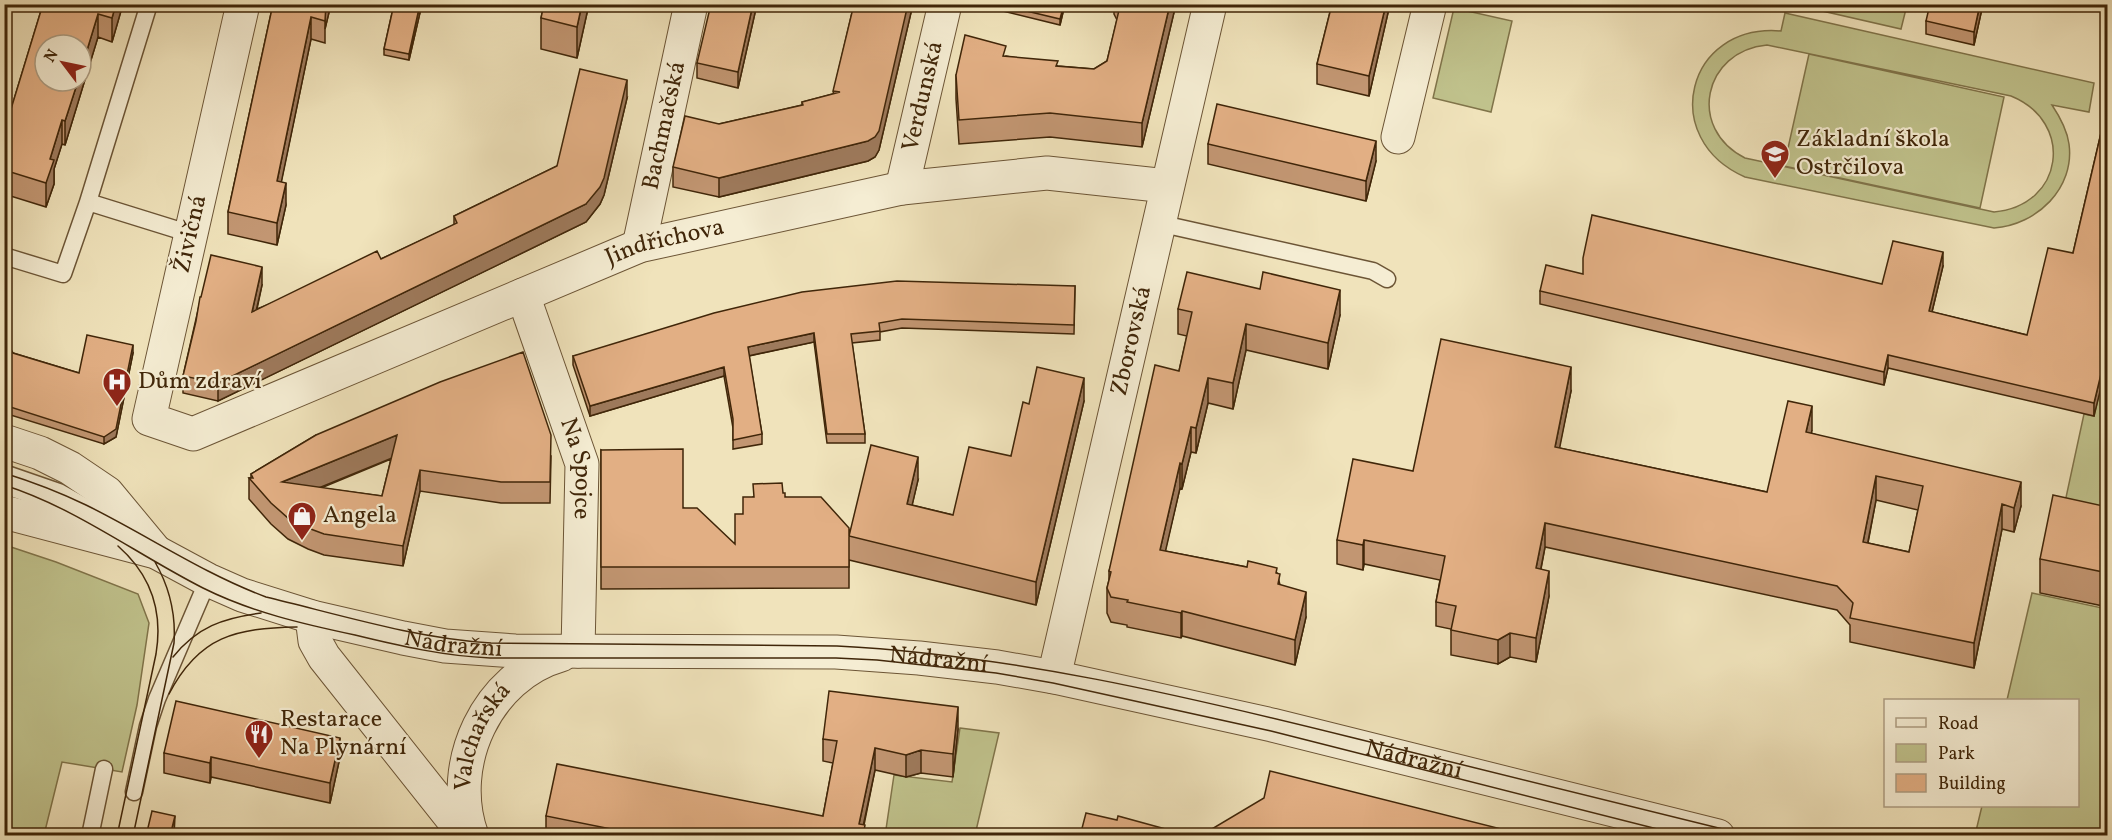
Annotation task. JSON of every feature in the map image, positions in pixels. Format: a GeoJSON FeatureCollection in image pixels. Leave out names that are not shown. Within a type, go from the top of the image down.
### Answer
{"type":"FeatureCollection","features":[{"type":"Feature","properties":{"kind":"street","name":"Živičná"},"geometry":{"type":"LineString","coordinates":[[193,434],[149,419],[243,4]]}},
{"type":"Feature","properties":{"kind":"street","name":"Bachmačská"},"geometry":{"type":"LineString","coordinates":[[639,246],[691,4]]}},
{"type":"Feature","properties":{"kind":"street","name":"Verdunská"},"geometry":{"type":"LineString","coordinates":[[903,188],[945,4]]}},
{"type":"Feature","properties":{"kind":"street","name":"Zborovská"},"geometry":{"type":"LineString","coordinates":[[1054,677],[1210,4]]}},
{"type":"Feature","properties":{"kind":"street"},"geometry":{"type":"LineString","coordinates":[[1398,137],[1430,4]]}},
{"type":"Feature","properties":{"kind":"street","name":"Jindřichova"},"geometry":{"type":"LineString","coordinates":[[193,434],[639,246],[903,188],[1047,172],[1167,186]]}},
{"type":"Feature","properties":{"kind":"street","name":"Na Spojce"},"geometry":{"type":"LineString","coordinates":[[523,295],[582,464],[578,651]]}},
{"type":"Feature","properties":{"kind":"street","name":"Nádražní"},"geometry":{"type":"LineString","coordinates":[[4,441],[40,453],[70,468],[107,493],[156,552]]}},
{"type":"Feature","properties":{"kind":"street","name":"Nádražní"},"geometry":{"type":"LineString","coordinates":[[4,512],[156,552],[242,595],[312,617],[445,646],[514,651],[793,651],[868,654],[997,667],[1054,677],[1272,725],[1718,836]]}},
{"type":"Feature","properties":{"kind":"street","name":"Valchařská"},"geometry":{"type":"LineString","coordinates":[[312,617],[315,641],[324,657],[466,836]]}},
{"type":"Feature","properties":{"kind":"street","name":"Valchařská"},"geometry":{"type":"LineString","coordinates":[[472,836],[465,807],[464,785],[466,762],[480,722],[499,696],[522,674],[549,659],[578,651]]}},
{"type":"Feature","properties":{"kind":"lane"},"geometry":{"type":"LineString","coordinates":[[4,256],[63,274],[88,202],[149,4]]}},
{"type":"Feature","properties":{"kind":"lane"},"geometry":{"type":"LineString","coordinates":[[88,202],[191,234]]}},
{"type":"Feature","properties":{"kind":"lane"},"geometry":{"type":"LineString","coordinates":[[1158,224],[1373,271],[1387,279]]}},
{"type":"Feature","properties":{"kind":"lane"},"geometry":{"type":"LineString","coordinates":[[4,473],[59,492],[128,531],[156,552]]}},
{"type":"Feature","properties":{"kind":"lane"},"geometry":{"type":"LineString","coordinates":[[4,485],[42,499],[156,552]]}},
{"type":"Feature","properties":{"kind":"lane"},"geometry":{"type":"LineString","coordinates":[[134,792],[148,726],[157,699],[208,580]]}},
{"type":"Feature","properties":{"kind":"lane"},"geometry":{"type":"LineString","coordinates":[[90,836],[104,770]]}},
{"type":"Feature","properties":{"kind":"green space"},"geometry":{"type":"Polygon","coordinates":[[[1907,4],[1901,29],[1796,5],[1907,4]]]}},
{"type":"Feature","properties":{"kind":"green space"},"geometry":{"type":"Polygon","coordinates":[[[1454,8],[1512,21],[1491,112],[1433,98],[1454,8]]]}},
{"type":"Feature","properties":{"kind":"green space"},"geometry":{"type":"Polygon","coordinates":[[[1785,13],[2094,83],[2089,112],[2052,105],[2063,123],[2069,144],[2066,175],[2059,189],[2038,212],[2025,220],[1994,228],[1745,177],[1718,159],[1701,137],[1693,112],[1695,87],[1705,64],[1723,45],[1749,33],[1781,31],[1785,13]],[[1767,45],[1745,50],[1728,61],[1717,76],[1710,93],[1710,111],[1715,129],[1727,145],[1745,158],[1994,212],[2017,206],[2035,195],[2047,180],[2053,162],[2052,143],[2045,124],[2032,108],[2011,96],[1767,45]]]}},
{"type":"Feature","properties":{"kind":"green space"},"geometry":{"type":"Polygon","coordinates":[[[1809,54],[2004,97],[1980,208],[1784,166],[1809,54]]]}},
{"type":"Feature","properties":{"kind":"green space"},"geometry":{"type":"Polygon","coordinates":[[[2107,359],[2107,541],[2059,530],[2084,414],[2094,416],[2107,359]]]}},
{"type":"Feature","properties":{"kind":"green space"},"geometry":{"type":"Polygon","coordinates":[[[5,545],[138,594],[149,623],[137,705],[122,772],[62,762],[44,835],[5,835],[4,651],[10,641],[5,619],[5,545]]]}},
{"type":"Feature","properties":{"kind":"green space"},"geometry":{"type":"Polygon","coordinates":[[[2032,593],[2107,609],[2107,835],[1975,835],[1982,807],[2079,807],[2079,699],[2007,699],[2032,593]]]}},
{"type":"Feature","properties":{"kind":"green space"},"geometry":{"type":"Polygon","coordinates":[[[960,728],[999,733],[975,835],[885,836],[894,775],[952,782],[960,728]]]}},
{"type":"Feature","properties":{"kind":"building"},"geometry":{"type":"Polygon","coordinates":[[[43,4],[116,4],[112,18],[98,14],[92,33],[34,33],[43,4]]]}},
{"type":"Feature","properties":{"kind":"building"},"geometry":{"type":"Polygon","coordinates":[[[273,4],[326,4],[325,21],[311,17],[277,181],[286,183],[277,223],[228,212],[273,4]]]}},
{"type":"Feature","properties":{"kind":"building"},"geometry":{"type":"Polygon","coordinates":[[[394,4],[420,4],[409,54],[384,49],[394,4]]]}},
{"type":"Feature","properties":{"kind":"building"},"geometry":{"type":"Polygon","coordinates":[[[544,4],[582,4],[577,27],[541,18],[544,4]]]}},
{"type":"Feature","properties":{"kind":"building"},"geometry":{"type":"Polygon","coordinates":[[[711,4],[753,4],[738,72],[697,63],[711,4]]]}},
{"type":"Feature","properties":{"kind":"building"},"geometry":{"type":"Polygon","coordinates":[[[854,4],[908,4],[879,131],[875,137],[868,141],[719,178],[673,167],[685,116],[719,124],[803,105],[802,102],[840,92],[833,91],[854,4]]]}},
{"type":"Feature","properties":{"kind":"building"},"geometry":{"type":"Polygon","coordinates":[[[997,4],[1064,4],[1060,19],[997,4]]]}},
{"type":"Feature","properties":{"kind":"building"},"geometry":{"type":"Polygon","coordinates":[[[1120,4],[1170,4],[1142,123],[1050,113],[959,120],[956,75],[965,35],[1006,46],[1003,56],[1058,61],[1056,66],[1094,69],[1107,61],[1120,4]]]}},
{"type":"Feature","properties":{"kind":"building"},"geometry":{"type":"Polygon","coordinates":[[[1332,4],[1386,4],[1369,76],[1317,64],[1332,4]]]}},
{"type":"Feature","properties":{"kind":"building"},"geometry":{"type":"Polygon","coordinates":[[[1930,4],[1980,4],[1974,32],[1926,21],[1930,4]]]}},
{"type":"Feature","properties":{"kind":"building"},"geometry":{"type":"Polygon","coordinates":[[[33,37],[33,93],[74,93],[65,121],[62,120],[50,159],[54,160],[46,183],[4,170],[4,132],[33,37]]]}},
{"type":"Feature","properties":{"kind":"building"},"geometry":{"type":"Polygon","coordinates":[[[580,69],[627,80],[604,178],[600,187],[586,204],[218,383],[183,376],[211,255],[262,267],[252,312],[377,251],[381,259],[457,223],[454,216],[557,166],[580,69]]]}},
{"type":"Feature","properties":{"kind":"building"},"geometry":{"type":"Polygon","coordinates":[[[2108,103],[2108,345],[2094,403],[1888,355],[1884,372],[1540,291],[1546,265],[1583,274],[1583,258],[1592,215],[1882,284],[1893,241],[1943,252],[1929,311],[2027,335],[2048,248],[2073,253],[2108,103]]]}},
{"type":"Feature","properties":{"kind":"building"},"geometry":{"type":"Polygon","coordinates":[[[1217,104],[1376,141],[1366,181],[1208,144],[1217,104]]]}},
{"type":"Feature","properties":{"kind":"building"},"geometry":{"type":"Polygon","coordinates":[[[1187,272],[1260,289],[1263,272],[1340,290],[1328,343],[1246,324],[1233,383],[1208,378],[1196,428],[1191,427],[1182,464],[1180,463],[1160,550],[1247,567],[1248,561],[1277,568],[1276,573],[1280,574],[1278,584],[1306,592],[1295,640],[1182,611],[1181,613],[1127,602],[1128,600],[1111,597],[1107,588],[1155,365],[1179,371],[1192,312],[1178,309],[1187,272]]]}},
{"type":"Feature","properties":{"kind":"building"},"geometry":{"type":"Polygon","coordinates":[[[897,281],[1075,286],[1074,325],[902,319],[879,323],[880,331],[851,334],[865,434],[827,434],[814,333],[748,347],[762,434],[733,440],[733,419],[724,367],[590,406],[573,356],[714,313],[802,292],[897,281]]]}},
{"type":"Feature","properties":{"kind":"building"},"geometry":{"type":"Polygon","coordinates":[[[87,335],[133,345],[116,429],[104,437],[4,405],[4,342],[13,353],[79,373],[87,335]]]}},
{"type":"Feature","properties":{"kind":"building"},"geometry":{"type":"Polygon","coordinates":[[[1441,339],[1571,367],[1555,447],[1767,492],[1788,401],[1812,406],[1806,432],[2021,482],[2014,508],[2002,504],[1974,643],[1850,618],[1853,603],[1837,586],[1545,523],[1536,568],[1549,571],[1536,638],[1510,633],[1498,640],[1451,630],[1456,606],[1436,602],[1445,556],[1364,540],[1363,545],[1337,540],[1353,459],[1413,471],[1441,339]],[[1876,476],[1863,542],[1909,552],[1923,486],[1876,476]]]}},
{"type":"Feature","properties":{"kind":"building"},"geometry":{"type":"Polygon","coordinates":[[[523,352],[551,435],[550,482],[501,482],[420,470],[403,546],[324,534],[308,528],[288,518],[249,478],[253,478],[251,474],[316,435],[440,382],[523,352]],[[397,435],[282,482],[382,496],[397,435]]]}},
{"type":"Feature","properties":{"kind":"building"},"geometry":{"type":"Polygon","coordinates":[[[1037,367],[1084,378],[1036,582],[849,536],[871,445],[918,457],[907,504],[953,515],[969,447],[1011,456],[1023,402],[1029,404],[1037,367]]]}},
{"type":"Feature","properties":{"kind":"building"},"geometry":{"type":"Polygon","coordinates":[[[683,449],[683,508],[697,508],[735,544],[735,514],[743,514],[743,497],[754,497],[753,484],[782,483],[785,497],[821,497],[849,528],[849,567],[601,567],[601,450],[683,449]]]}},
{"type":"Feature","properties":{"kind":"building"},"geometry":{"type":"Polygon","coordinates":[[[2053,495],[2108,507],[2108,573],[2040,559],[2053,495]]]}},
{"type":"Feature","properties":{"kind":"building"},"geometry":{"type":"Polygon","coordinates":[[[829,691],[958,707],[953,754],[921,750],[906,755],[875,748],[859,824],[865,825],[863,836],[646,836],[546,816],[557,764],[823,816],[837,741],[823,739],[829,691]]]}},
{"type":"Feature","properties":{"kind":"building"},"geometry":{"type":"Polygon","coordinates":[[[176,701],[340,738],[330,783],[211,757],[210,763],[164,753],[176,701]]]}},
{"type":"Feature","properties":{"kind":"building"},"geometry":{"type":"Polygon","coordinates":[[[1270,771],[1529,836],[1200,836],[1264,798],[1270,771]]]}},
{"type":"Feature","properties":{"kind":"building"},"geometry":{"type":"Polygon","coordinates":[[[152,811],[175,816],[170,836],[146,836],[152,811]]]}},
{"type":"Feature","properties":{"kind":"building"},"geometry":{"type":"Polygon","coordinates":[[[1086,813],[1117,820],[1118,816],[1191,836],[1080,836],[1086,813]]]}},
{"type":"Feature","properties":{"kind":"tram line"},"geometry":{"type":"LineString","coordinates":[[4,473],[46,487],[86,505],[219,577],[266,597],[406,631],[491,643],[837,646],[967,658],[1095,679],[1223,706],[1751,836]]}},
{"type":"Feature","properties":{"kind":"tram line"},"geometry":{"type":"LineString","coordinates":[[4,485],[56,506],[178,575],[240,604],[297,622],[405,647],[490,658],[836,658],[877,660],[996,673],[1053,683],[1271,731],[1685,836]]}},
{"type":"Feature","properties":{"kind":"tram line"},"geometry":{"type":"LineString","coordinates":[[117,836],[158,638],[158,623],[152,595],[139,569],[118,546]]}},
{"type":"Feature","properties":{"kind":"tram line"},"geometry":{"type":"LineString","coordinates":[[133,836],[174,643],[171,601],[165,581],[155,562]]}},
{"type":"Feature","properties":{"kind":"tram line"},"geometry":{"type":"LineString","coordinates":[[173,657],[201,631],[223,621],[261,613]]}},
{"type":"Feature","properties":{"kind":"tram line"},"geometry":{"type":"LineString","coordinates":[[169,694],[193,659],[221,639],[255,630],[297,627]]}},
{"type":"Feature","properties":{"kind":"place","name":"Základní škola Ostrčilova"},"geometry":{"type":"Point","coordinates":[1775,180]}},
{"type":"Feature","properties":{"kind":"place","name":"Dům zdraví"},"geometry":{"type":"Point","coordinates":[117,408]}},
{"type":"Feature","properties":{"kind":"place","name":"Angela"},"geometry":{"type":"Point","coordinates":[302,542]}},
{"type":"Feature","properties":{"kind":"place","name":"Restarace Na Plynární"},"geometry":{"type":"Point","coordinates":[259,760]}}]}
